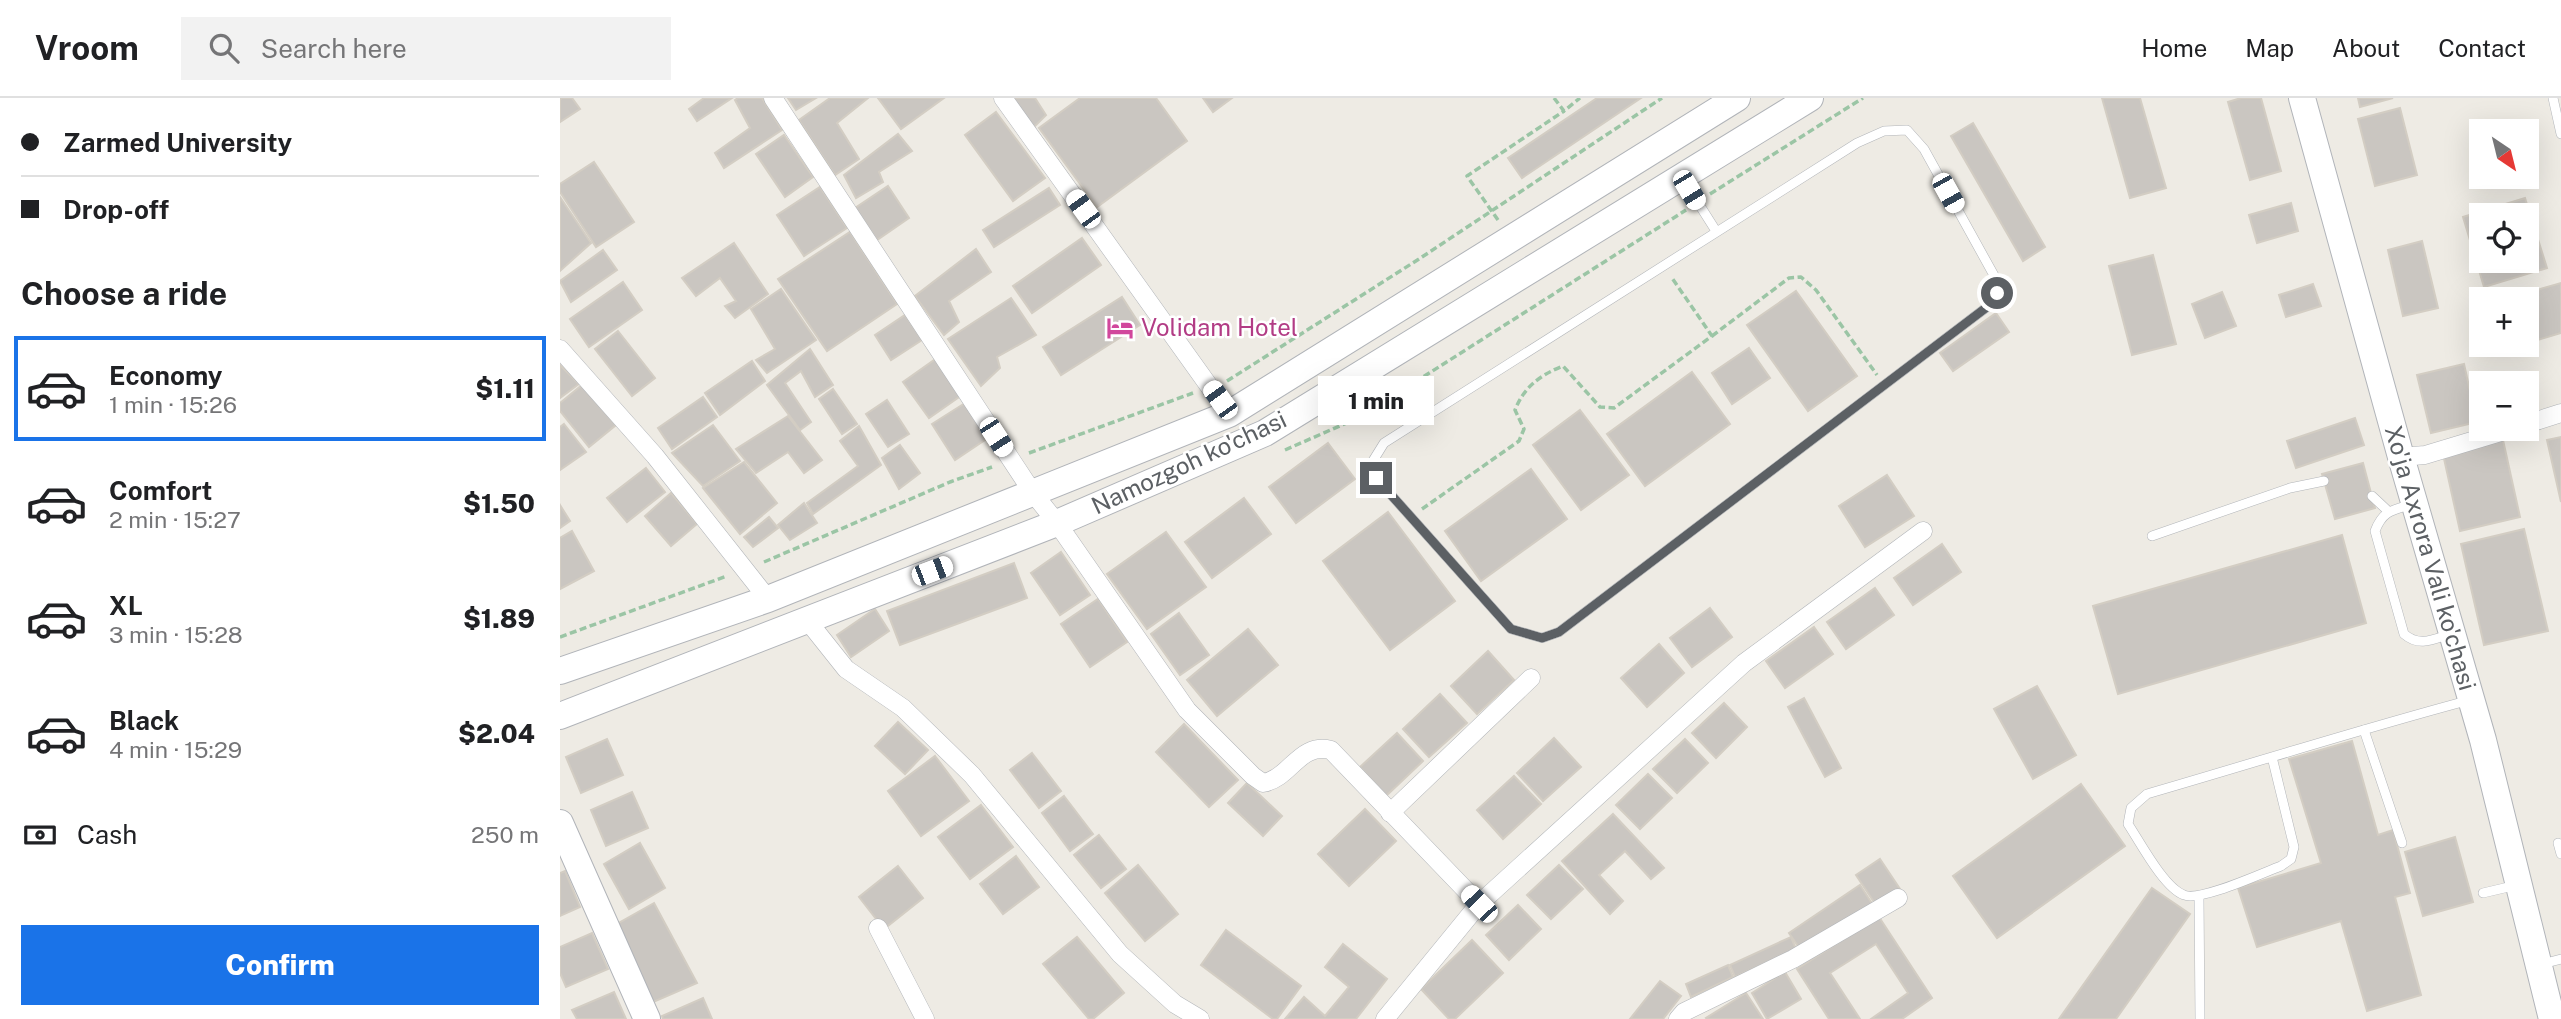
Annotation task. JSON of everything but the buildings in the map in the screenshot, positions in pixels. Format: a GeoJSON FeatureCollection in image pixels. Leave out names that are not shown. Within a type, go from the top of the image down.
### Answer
{"type":"FeatureCollection","features":[{"type":"Feature","properties":{"kind":"main road","name":"Namozgoh ko'chasi"},"geometry":{"type":"LineString","coordinates":[[560,716],[1057,523],[1265,433],[1810,98]]}},
{"type":"Feature","properties":{"kind":"main road","name":"Xo'ja Axrora Vali ko'chasi"},"geometry":{"type":"LineString","coordinates":[[2302,98],[2471,700],[2519,884],[2549,962],[2552,1019]]}},
{"type":"Feature","properties":{"kind":"main road","name":"Namozgoh ko'chasi"},"geometry":{"type":"LineString","coordinates":[[560,671],[768,599],[1229,414],[1727,101]]}},
{"type":"Feature","properties":{"kind":"main road"},"geometry":{"type":"LineString","coordinates":[[560,822],[647,1019]]}},
{"type":"Feature","properties":{"kind":"street"},"geometry":{"type":"LineString","coordinates":[[773,98],[1033,493],[1057,523],[1187,710],[1263,783],[1274,781],[1306,752],[1319,747],[1331,750],[1479,904]]}},
{"type":"Feature","properties":{"kind":"street"},"geometry":{"type":"LineString","coordinates":[[1003,98],[1229,414]]}},
{"type":"Feature","properties":{"kind":"street"},"geometry":{"type":"LineString","coordinates":[[560,349],[655,456],[768,599]]}},
{"type":"Feature","properties":{"kind":"street"},"geometry":{"type":"LineString","coordinates":[[2539,420],[2561,413]]}},
{"type":"Feature","properties":{"kind":"street"},"geometry":{"type":"LineString","coordinates":[[2401,457],[2425,455],[2471,441]]}},
{"type":"Feature","properties":{"kind":"street"},"geometry":{"type":"LineString","coordinates":[[1385,1019],[1479,904],[1744,663],[1923,531]]}},
{"type":"Feature","properties":{"kind":"street"},"geometry":{"type":"LineString","coordinates":[[807,620],[846,669],[903,708],[972,775],[1120,954],[1175,1004],[1200,1019]]}},
{"type":"Feature","properties":{"kind":"street"},"geometry":{"type":"LineString","coordinates":[[1391,813],[1531,678]]}},
{"type":"Feature","properties":{"kind":"street"},"geometry":{"type":"LineString","coordinates":[[1678,1019],[1684,1012],[1793,959],[1898,898]]}},
{"type":"Feature","properties":{"kind":"street"},"geometry":{"type":"LineString","coordinates":[[878,928],[925,1019]]}},
{"type":"Feature","properties":{"kind":"lane"},"geometry":{"type":"LineString","coordinates":[[2553,98],[2561,134]]}},
{"type":"Feature","properties":{"kind":"lane"},"geometry":{"type":"LineString","coordinates":[[1907,130],[1924,149],[1996,279],[1997,293],[1987,307],[1559,632],[1542,638],[1511,629],[1376,478],[1371,464],[1384,443],[1716,230],[1857,144],[1884,131],[1907,130]]}},
{"type":"Feature","properties":{"kind":"lane"},"geometry":{"type":"LineString","coordinates":[[1682,177],[1716,230]]}},
{"type":"Feature","properties":{"kind":"lane"},"geometry":{"type":"LineString","coordinates":[[2152,536],[2290,488],[2324,481]]}},
{"type":"Feature","properties":{"kind":"lane"},"geometry":{"type":"LineString","coordinates":[[2372,496],[2388,511]]}},
{"type":"Feature","properties":{"kind":"lane"},"geometry":{"type":"LineString","coordinates":[[2415,503],[2388,511],[2380,518],[2375,531],[2404,634],[2413,641],[2424,642],[2451,634]]}},
{"type":"Feature","properties":{"kind":"lane"},"geometry":{"type":"LineString","coordinates":[[2272,757],[2294,847],[2291,859],[2281,866],[2199,897],[2184,896],[2171,887],[2128,824],[2131,807],[2147,794],[2272,757],[2364,730],[2471,700]]}},
{"type":"Feature","properties":{"kind":"lane"},"geometry":{"type":"LineString","coordinates":[[2364,730],[2402,842]]}},
{"type":"Feature","properties":{"kind":"lane"},"geometry":{"type":"LineString","coordinates":[[2558,843],[2561,854]]}},
{"type":"Feature","properties":{"kind":"lane"},"geometry":{"type":"LineString","coordinates":[[2483,893],[2519,884]]}},
{"type":"Feature","properties":{"kind":"lane"},"geometry":{"type":"LineString","coordinates":[[2199,897],[2200,1019]]}},
{"type":"Feature","properties":{"kind":"path"},"geometry":{"type":"LineString","coordinates":[[1554,98],[1564,111]]}},
{"type":"Feature","properties":{"kind":"path"},"geometry":{"type":"LineString","coordinates":[[1510,239],[1466,176],[1580,98]]}},
{"type":"Feature","properties":{"kind":"path"},"geometry":{"type":"LineString","coordinates":[[560,637],[745,570],[950,482],[1232,379],[1662,98]]}},
{"type":"Feature","properties":{"kind":"path"},"geometry":{"type":"LineString","coordinates":[[1285,450],[1360,417],[1863,98]]}},
{"type":"Feature","properties":{"kind":"path"},"geometry":{"type":"LineString","coordinates":[[1663,265],[1712,336]]}},
{"type":"Feature","properties":{"kind":"path"},"geometry":{"type":"LineString","coordinates":[[1411,517],[1519,440],[1524,429],[1515,410],[1521,393],[1547,372],[1563,366],[1600,407],[1614,408],[1789,278],[1801,277],[1816,290],[1884,385]]}},
{"type":"Feature","properties":{"kind":"place","name":"Volidam Hotel"},"geometry":{"type":"Point","coordinates":[1120,328]}},
{"type":"Feature","properties":{"kind":"route"},"geometry":{"type":"LineString","coordinates":[[1376,478],[1511,629],[1542,638],[1559,632],[1987,307],[1997,293]]}}]}
